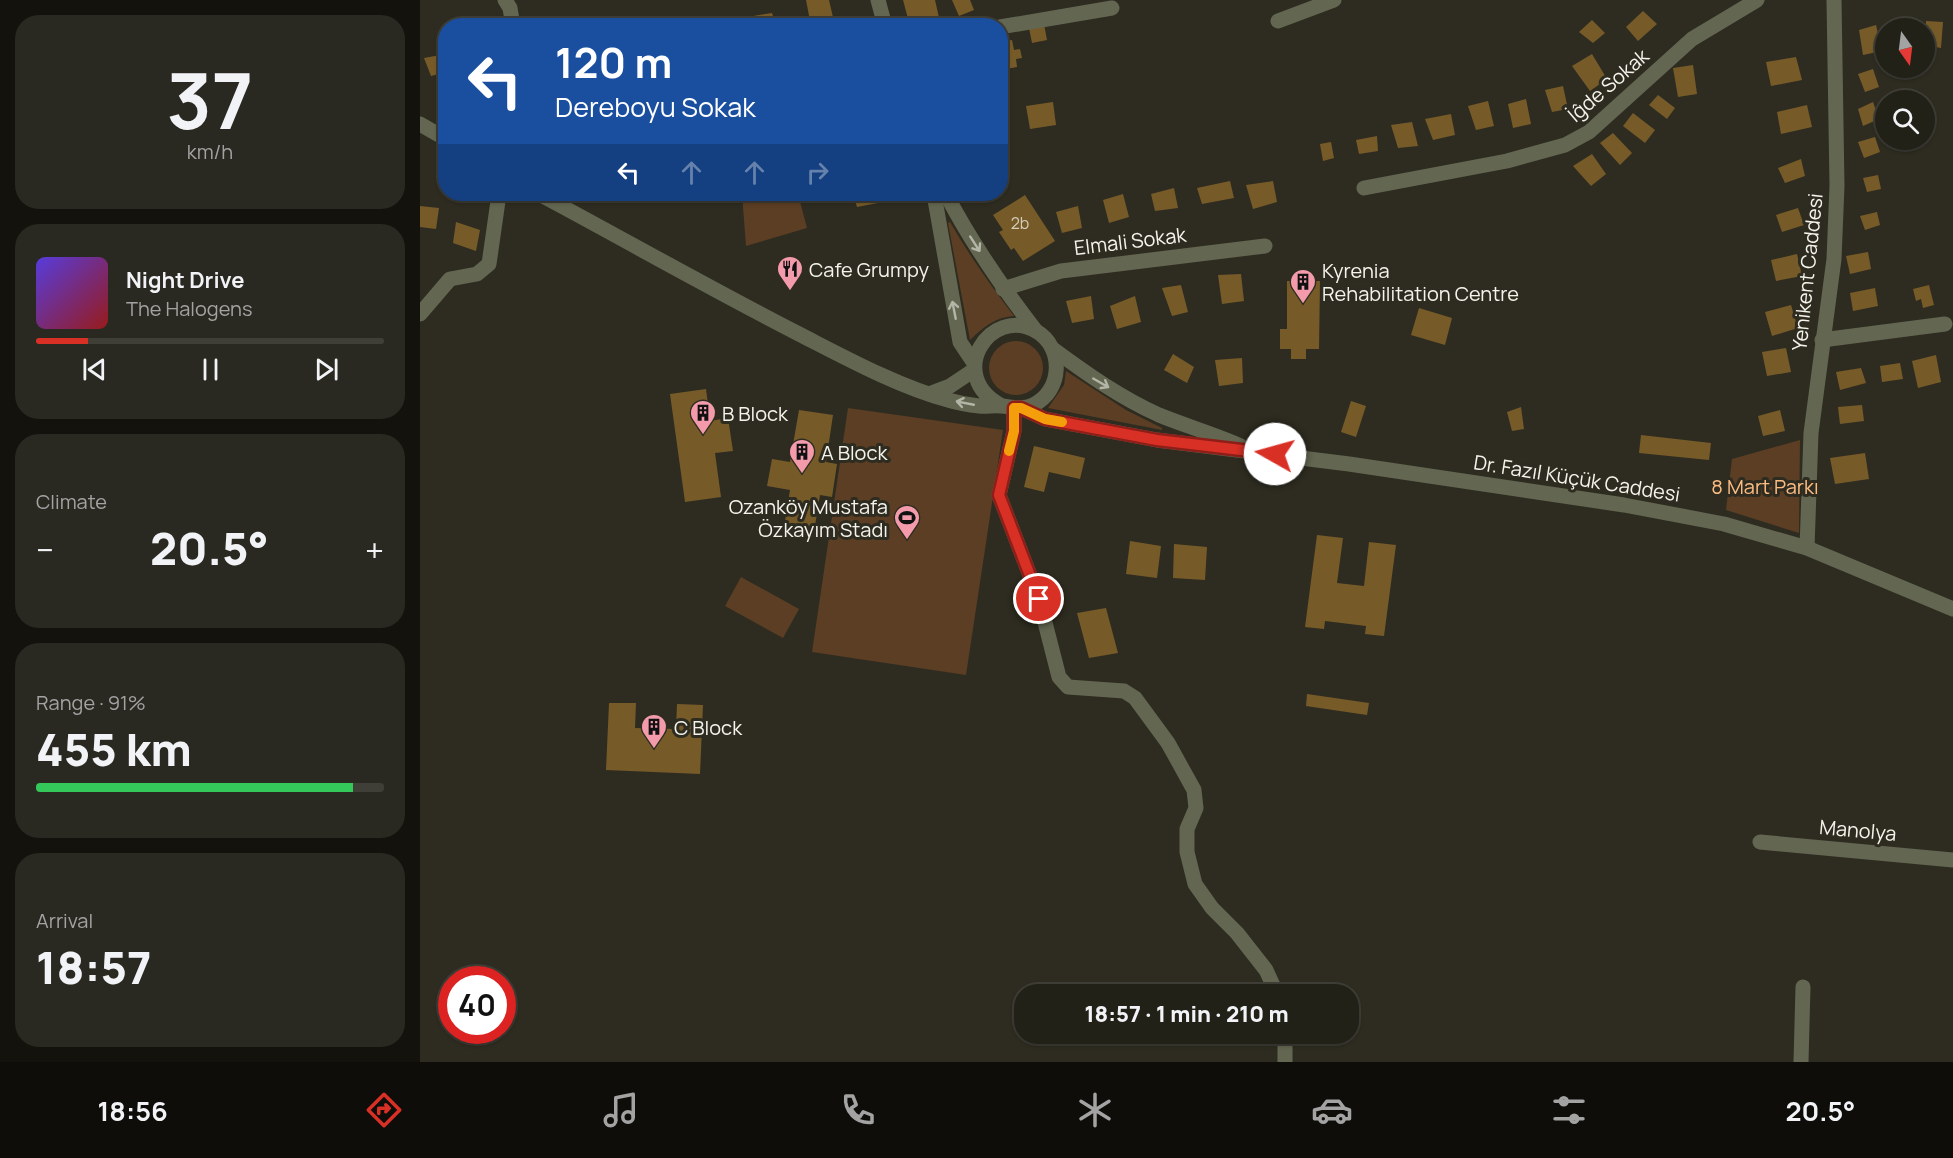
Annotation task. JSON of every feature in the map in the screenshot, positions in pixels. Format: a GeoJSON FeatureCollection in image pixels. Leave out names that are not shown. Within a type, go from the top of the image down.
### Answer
{"type":"FeatureCollection","features":[{"type":"Feature","properties":{"kind":"street"},"geometry":{"type":"LineString","coordinates":[[505,0],[510,8],[512,18]]}},
{"type":"Feature","properties":{"kind":"street"},"geometry":{"type":"LineString","coordinates":[[878,0],[883,18]]}},
{"type":"Feature","properties":{"kind":"street"},"geometry":{"type":"LineString","coordinates":[[1278,21],[1334,0]]}},
{"type":"Feature","properties":{"kind":"street","name":"İĝde Sokak"},"geometry":{"type":"LineString","coordinates":[[1365,188],[1507,161],[1565,145],[1589,132],[1692,39],[1757,0]]}},
{"type":"Feature","properties":{"kind":"street","name":"Yenikent Caddesi"},"geometry":{"type":"LineString","coordinates":[[1807,548],[1811,433],[1833,259],[1837,186],[1834,0]]}},
{"type":"Feature","properties":{"kind":"street"},"geometry":{"type":"LineString","coordinates":[[1008,26],[1112,8]]}},
{"type":"Feature","properties":{"kind":"street"},"geometry":{"type":"LineString","coordinates":[[420,124],[438,134]]}},
{"type":"Feature","properties":{"kind":"street"},"geometry":{"type":"LineString","coordinates":[[420,314],[450,279],[477,274],[489,264],[498,201]]}},
{"type":"Feature","properties":{"kind":"street","name":"Dr. Fazıl Küçük Caddesi"},"geometry":{"type":"LineString","coordinates":[[552,201],[804,337],[861,365],[929,394],[980,406],[1012,408],[1045,419],[1157,440],[1253,451],[1624,505],[1724,524],[1807,548],[1953,609]]}},
{"type":"Feature","properties":{"kind":"street"},"geometry":{"type":"LineString","coordinates":[[934,201],[960,342],[974,367],[977,382],[991,400],[1012,408],[1033,404],[1044,397],[1052,387],[1057,362],[1053,349],[1004,289],[963,227],[950,201]]}},
{"type":"Feature","properties":{"kind":"street","name":"Elmali Sokak"},"geometry":{"type":"LineString","coordinates":[[1004,289],[1061,271],[1265,246]]}},
{"type":"Feature","properties":{"kind":"street"},"geometry":{"type":"LineString","coordinates":[[1822,340],[1945,324]]}},
{"type":"Feature","properties":{"kind":"street"},"geometry":{"type":"LineString","coordinates":[[929,394],[950,386],[974,367],[978,350],[996,331],[1009,326],[1023,326],[1036,331]]}},
{"type":"Feature","properties":{"kind":"street","name":"Dr. Fazıl Küçük Caddesi"},"geometry":{"type":"LineString","coordinates":[[1053,349],[1092,378],[1130,400],[1160,415],[1253,451]]}},
{"type":"Feature","properties":{"kind":"street"},"geometry":{"type":"LineString","coordinates":[[1012,408],[1014,431],[999,495],[1039,599],[1059,677],[1068,687],[1124,691],[1135,698],[1168,743],[1194,790],[1196,808],[1187,829],[1187,852],[1195,884],[1212,909],[1237,933],[1266,970],[1272,984]]}},
{"type":"Feature","properties":{"kind":"street","name":"Manolya"},"geometry":{"type":"LineString","coordinates":[[1760,842],[1953,860]]}},
{"type":"Feature","properties":{"kind":"street"},"geometry":{"type":"LineString","coordinates":[[1801,1062],[1803,987]]}},
{"type":"Feature","properties":{"kind":"street"},"geometry":{"type":"LineString","coordinates":[[1285,1044],[1285,1062]]}},
{"type":"Feature","properties":{"kind":"green space"},"geometry":{"type":"Polygon","coordinates":[[[743,201],[800,201],[807,228],[746,246],[743,201]]]}},
{"type":"Feature","properties":{"kind":"green space"},"geometry":{"type":"Polygon","coordinates":[[[950,222],[980,270],[1014,316],[1001,318],[990,324],[970,340],[948,223],[950,222]]]}},
{"type":"Feature","properties":{"kind":"green space"},"geometry":{"type":"Polygon","coordinates":[[[1011,341],[1021,341],[1031,345],[1039,353],[1043,368],[1039,383],[1031,391],[1021,395],[1011,395],[1001,391],[993,383],[989,373],[989,363],[993,353],[1001,345],[1011,341]]]}},
{"type":"Feature","properties":{"kind":"green space"},"geometry":{"type":"Polygon","coordinates":[[[1066,371],[1126,410],[1162,430],[1048,408],[1064,385],[1066,371]]]}},
{"type":"Feature","properties":{"kind":"green space","name":"Ozanköy Mustafa Özkayım Stadı"},"geometry":{"type":"Polygon","coordinates":[[[848,408],[1003,430],[966,675],[812,652],[848,408]]]}},
{"type":"Feature","properties":{"kind":"green space","name":"8 Mart Parkı"},"geometry":{"type":"Polygon","coordinates":[[[1800,440],[1799,533],[1726,510],[1732,459],[1800,440]]]}},
{"type":"Feature","properties":{"kind":"green space"},"geometry":{"type":"Polygon","coordinates":[[[741,577],[799,609],[783,638],[725,606],[741,577]]]}},
{"type":"Feature","properties":{"kind":"building"},"geometry":{"type":"Polygon","coordinates":[[[806,0],[829,0],[833,18],[809,18],[806,0]]]}},
{"type":"Feature","properties":{"kind":"building"},"geometry":{"type":"Polygon","coordinates":[[[903,0],[935,0],[939,18],[908,18],[903,0]]]}},
{"type":"Feature","properties":{"kind":"building"},"geometry":{"type":"Polygon","coordinates":[[[952,0],[970,0],[974,10],[959,16],[952,0]]]}},
{"type":"Feature","properties":{"kind":"building"},"geometry":{"type":"Polygon","coordinates":[[[1643,11],[1657,24],[1638,41],[1626,27],[1643,11]]]}},
{"type":"Feature","properties":{"kind":"building"},"geometry":{"type":"Polygon","coordinates":[[[772,13],[774,18],[747,18],[772,13]]]}},
{"type":"Feature","properties":{"kind":"building"},"geometry":{"type":"Polygon","coordinates":[[[1592,20],[1605,33],[1593,43],[1579,32],[1592,20]]]}},
{"type":"Feature","properties":{"kind":"building"},"geometry":{"type":"Polygon","coordinates":[[[1935,22],[1943,22],[1941,48],[1935,47],[1935,22]]]}},
{"type":"Feature","properties":{"kind":"building"},"geometry":{"type":"Polygon","coordinates":[[[1044,24],[1047,40],[1032,43],[1029,28],[1044,24]]]}},
{"type":"Feature","properties":{"kind":"building"},"geometry":{"type":"Polygon","coordinates":[[[1875,25],[1875,52],[1863,55],[1859,30],[1875,25]]]}},
{"type":"Feature","properties":{"kind":"building"},"geometry":{"type":"Polygon","coordinates":[[[1012,40],[1014,50],[1020,49],[1022,58],[1016,59],[1017,67],[1008,69],[1008,41],[1012,40]]]}},
{"type":"Feature","properties":{"kind":"building"},"geometry":{"type":"Polygon","coordinates":[[[1592,54],[1607,79],[1590,91],[1572,66],[1592,54]]]}},
{"type":"Feature","properties":{"kind":"building"},"geometry":{"type":"Polygon","coordinates":[[[438,55],[438,74],[431,76],[424,58],[438,55]]]}},
{"type":"Feature","properties":{"kind":"building"},"geometry":{"type":"Polygon","coordinates":[[[1796,57],[1802,80],[1771,86],[1766,62],[1796,57]]]}},
{"type":"Feature","properties":{"kind":"building"},"geometry":{"type":"Polygon","coordinates":[[[1693,65],[1697,94],[1678,97],[1673,68],[1693,65]]]}},
{"type":"Feature","properties":{"kind":"building"},"geometry":{"type":"Polygon","coordinates":[[[1873,69],[1879,87],[1865,92],[1858,74],[1873,69]]]}},
{"type":"Feature","properties":{"kind":"building"},"geometry":{"type":"Polygon","coordinates":[[[1563,86],[1568,109],[1552,112],[1545,90],[1563,86]]]}},
{"type":"Feature","properties":{"kind":"building"},"geometry":{"type":"Polygon","coordinates":[[[1658,95],[1675,108],[1667,119],[1649,105],[1658,95]]]}},
{"type":"Feature","properties":{"kind":"building"},"geometry":{"type":"Polygon","coordinates":[[[1526,99],[1531,124],[1513,128],[1508,104],[1526,99]]]}},
{"type":"Feature","properties":{"kind":"building"},"geometry":{"type":"Polygon","coordinates":[[[1488,101],[1494,126],[1476,130],[1468,106],[1488,101]]]}},
{"type":"Feature","properties":{"kind":"building"},"geometry":{"type":"Polygon","coordinates":[[[1053,102],[1056,125],[1030,129],[1026,106],[1053,102]]]}},
{"type":"Feature","properties":{"kind":"building"},"geometry":{"type":"Polygon","coordinates":[[[1873,102],[1875,121],[1863,126],[1858,109],[1873,102]]]}},
{"type":"Feature","properties":{"kind":"building"},"geometry":{"type":"Polygon","coordinates":[[[1807,105],[1812,127],[1781,134],[1777,112],[1807,105]]]}},
{"type":"Feature","properties":{"kind":"building"},"geometry":{"type":"Polygon","coordinates":[[[1633,113],[1655,130],[1645,143],[1623,126],[1633,113]]]}},
{"type":"Feature","properties":{"kind":"building"},"geometry":{"type":"Polygon","coordinates":[[[1451,114],[1455,135],[1433,140],[1425,119],[1451,114]]]}},
{"type":"Feature","properties":{"kind":"building"},"geometry":{"type":"Polygon","coordinates":[[[1412,122],[1418,146],[1398,148],[1391,125],[1412,122]]]}},
{"type":"Feature","properties":{"kind":"building"},"geometry":{"type":"Polygon","coordinates":[[[1613,133],[1632,153],[1620,165],[1600,143],[1613,133]]]}},
{"type":"Feature","properties":{"kind":"building"},"geometry":{"type":"Polygon","coordinates":[[[1377,136],[1378,151],[1359,154],[1356,140],[1377,136]]]}},
{"type":"Feature","properties":{"kind":"building"},"geometry":{"type":"Polygon","coordinates":[[[1875,137],[1875,150],[1880,152],[1864,158],[1858,142],[1875,137]]]}},
{"type":"Feature","properties":{"kind":"building"},"geometry":{"type":"Polygon","coordinates":[[[1331,142],[1334,158],[1323,161],[1320,144],[1331,142]]]}},
{"type":"Feature","properties":{"kind":"building"},"geometry":{"type":"Polygon","coordinates":[[[1592,154],[1606,174],[1591,186],[1573,166],[1592,154]]]}},
{"type":"Feature","properties":{"kind":"building"},"geometry":{"type":"Polygon","coordinates":[[[1801,159],[1805,176],[1785,183],[1778,168],[1801,159]]]}},
{"type":"Feature","properties":{"kind":"building"},"geometry":{"type":"Polygon","coordinates":[[[1878,175],[1881,189],[1867,192],[1863,178],[1878,175]]]}},
{"type":"Feature","properties":{"kind":"building"},"geometry":{"type":"Polygon","coordinates":[[[1230,181],[1234,198],[1202,204],[1197,188],[1230,181]]]}},
{"type":"Feature","properties":{"kind":"building"},"geometry":{"type":"Polygon","coordinates":[[[1273,181],[1277,202],[1253,209],[1246,185],[1273,181]]]}},
{"type":"Feature","properties":{"kind":"building"},"geometry":{"type":"Polygon","coordinates":[[[1174,188],[1178,208],[1155,211],[1151,194],[1174,188]]]}},
{"type":"Feature","properties":{"kind":"building"},"geometry":{"type":"Polygon","coordinates":[[[1123,194],[1129,217],[1109,223],[1103,200],[1123,194]]]}},
{"type":"Feature","properties":{"kind":"building"},"geometry":{"type":"Polygon","coordinates":[[[1025,195],[1055,241],[1023,261],[1014,248],[1011,250],[999,232],[1003,230],[993,215],[1025,195]]]}},
{"type":"Feature","properties":{"kind":"building"},"geometry":{"type":"Polygon","coordinates":[[[855,201],[883,202],[857,207],[855,201]]]}},
{"type":"Feature","properties":{"kind":"building"},"geometry":{"type":"Polygon","coordinates":[[[420,206],[439,208],[436,229],[420,227],[420,206]]]}},
{"type":"Feature","properties":{"kind":"building"},"geometry":{"type":"Polygon","coordinates":[[[1078,206],[1082,228],[1062,233],[1056,212],[1078,206]]]}},
{"type":"Feature","properties":{"kind":"building"},"geometry":{"type":"Polygon","coordinates":[[[1798,208],[1804,225],[1782,232],[1776,215],[1798,208]]]}},
{"type":"Feature","properties":{"kind":"building"},"geometry":{"type":"Polygon","coordinates":[[[1877,212],[1880,225],[1865,230],[1860,216],[1877,212]]]}},
{"type":"Feature","properties":{"kind":"building"},"geometry":{"type":"Polygon","coordinates":[[[456,222],[480,230],[476,251],[453,243],[456,222]]]}},
{"type":"Feature","properties":{"kind":"building"},"geometry":{"type":"Polygon","coordinates":[[[1868,252],[1871,269],[1850,274],[1846,256],[1868,252]]]}},
{"type":"Feature","properties":{"kind":"building"},"geometry":{"type":"Polygon","coordinates":[[[1797,254],[1802,276],[1776,281],[1771,260],[1797,254]]]}},
{"type":"Feature","properties":{"kind":"building"},"geometry":{"type":"Polygon","coordinates":[[[1241,274],[1244,301],[1222,304],[1218,275],[1241,274]]]}},
{"type":"Feature","properties":{"kind":"building","name":"Kyrenia Rehabilitation Centre"},"geometry":{"type":"Polygon","coordinates":[[[1287,281],[1320,281],[1319,349],[1306,349],[1306,359],[1291,359],[1291,349],[1280,349],[1280,329],[1287,329],[1287,281]]]}},
{"type":"Feature","properties":{"kind":"building"},"geometry":{"type":"Polygon","coordinates":[[[1181,285],[1188,312],[1172,316],[1162,288],[1181,285]]]}},
{"type":"Feature","properties":{"kind":"building"},"geometry":{"type":"Polygon","coordinates":[[[1929,285],[1934,305],[1923,308],[1921,299],[1916,301],[1913,289],[1929,285]]]}},
{"type":"Feature","properties":{"kind":"building"},"geometry":{"type":"Polygon","coordinates":[[[1875,288],[1878,306],[1853,311],[1850,293],[1875,288]]]}},
{"type":"Feature","properties":{"kind":"building"},"geometry":{"type":"Polygon","coordinates":[[[1091,296],[1094,319],[1072,323],[1066,301],[1091,296]]]}},
{"type":"Feature","properties":{"kind":"building"},"geometry":{"type":"Polygon","coordinates":[[[1135,296],[1141,322],[1117,329],[1110,306],[1135,296]]]}},
{"type":"Feature","properties":{"kind":"building"},"geometry":{"type":"Polygon","coordinates":[[[1791,305],[1798,328],[1772,336],[1765,312],[1791,305]]]}},
{"type":"Feature","properties":{"kind":"building"},"geometry":{"type":"Polygon","coordinates":[[[1419,308],[1452,318],[1445,345],[1411,335],[1419,308]]]}},
{"type":"Feature","properties":{"kind":"building"},"geometry":{"type":"Polygon","coordinates":[[[1786,348],[1791,372],[1767,376],[1762,352],[1786,348]]]}},
{"type":"Feature","properties":{"kind":"building"},"geometry":{"type":"Polygon","coordinates":[[[1173,354],[1194,367],[1187,383],[1164,370],[1173,354]]]}},
{"type":"Feature","properties":{"kind":"building"},"geometry":{"type":"Polygon","coordinates":[[[1936,355],[1941,382],[1918,388],[1912,361],[1936,355]]]}},
{"type":"Feature","properties":{"kind":"building"},"geometry":{"type":"Polygon","coordinates":[[[1242,358],[1243,383],[1219,386],[1215,360],[1242,358]]]}},
{"type":"Feature","properties":{"kind":"building"},"geometry":{"type":"Polygon","coordinates":[[[1900,363],[1903,379],[1882,382],[1880,366],[1900,363]]]}},
{"type":"Feature","properties":{"kind":"building"},"geometry":{"type":"Polygon","coordinates":[[[1861,368],[1866,383],[1840,390],[1836,372],[1861,368]]]}},
{"type":"Feature","properties":{"kind":"building","name":"B Block"},"geometry":{"type":"Polygon","coordinates":[[[706,389],[710,421],[728,418],[733,451],[715,453],[721,497],[685,502],[670,394],[706,389]]]}},
{"type":"Feature","properties":{"kind":"building"},"geometry":{"type":"Polygon","coordinates":[[[1351,401],[1366,406],[1356,437],[1341,432],[1351,401]]]}},
{"type":"Feature","properties":{"kind":"building"},"geometry":{"type":"Polygon","coordinates":[[[1862,405],[1864,421],[1840,424],[1838,407],[1862,405]]]}},
{"type":"Feature","properties":{"kind":"building"},"geometry":{"type":"Polygon","coordinates":[[[1521,407],[1524,429],[1512,431],[1507,412],[1521,407]]]}},
{"type":"Feature","properties":{"kind":"building","name":"A Block"},"geometry":{"type":"Polygon","coordinates":[[[799,410],[833,415],[826,462],[837,464],[832,497],[820,495],[813,538],[783,534],[790,490],[767,486],[772,459],[790,462],[799,410]]]}},
{"type":"Feature","properties":{"kind":"building"},"geometry":{"type":"Polygon","coordinates":[[[1780,410],[1785,431],[1763,436],[1758,416],[1780,410]]]}},
{"type":"Feature","properties":{"kind":"building"},"geometry":{"type":"Polygon","coordinates":[[[1641,435],[1711,443],[1709,460],[1639,453],[1641,435]]]}},
{"type":"Feature","properties":{"kind":"building"},"geometry":{"type":"Polygon","coordinates":[[[1034,446],[1085,458],[1080,479],[1049,472],[1044,492],[1024,487],[1034,446]]]}},
{"type":"Feature","properties":{"kind":"building"},"geometry":{"type":"Polygon","coordinates":[[[1865,453],[1869,479],[1835,484],[1830,458],[1865,453]]]}},
{"type":"Feature","properties":{"kind":"building"},"geometry":{"type":"Polygon","coordinates":[[[1317,535],[1343,538],[1337,583],[1364,586],[1369,542],[1396,545],[1384,636],[1365,634],[1366,626],[1325,621],[1324,629],[1305,627],[1317,535]]]}},
{"type":"Feature","properties":{"kind":"building"},"geometry":{"type":"Polygon","coordinates":[[[1130,541],[1161,546],[1157,578],[1126,574],[1130,541]]]}},
{"type":"Feature","properties":{"kind":"building"},"geometry":{"type":"Polygon","coordinates":[[[1174,544],[1207,547],[1205,580],[1173,578],[1174,544]]]}},
{"type":"Feature","properties":{"kind":"building"},"geometry":{"type":"Polygon","coordinates":[[[1106,608],[1118,653],[1089,658],[1077,613],[1106,608]]]}},
{"type":"Feature","properties":{"kind":"building"},"geometry":{"type":"Polygon","coordinates":[[[1307,694],[1369,703],[1367,715],[1306,706],[1307,694]]]}},
{"type":"Feature","properties":{"kind":"building","name":"C Block"},"geometry":{"type":"Polygon","coordinates":[[[609,703],[636,703],[635,728],[676,729],[677,704],[703,705],[700,774],[606,770],[609,703]]]}},
{"type":"Feature","properties":{"kind":"slow traffic"},"geometry":{"type":"LineString","coordinates":[[1009,451],[1014,431],[1014,408],[1021,408],[1045,419],[1062,422]]}},
{"type":"Feature","properties":{"kind":"place","name":"Cafe Grumpy"},"geometry":{"type":"Point","coordinates":[790,292]}},
{"type":"Feature","properties":{"kind":"place","name":"Kyrenia Rehabilitation Centre"},"geometry":{"type":"Point","coordinates":[1303,305]}},
{"type":"Feature","properties":{"kind":"place","name":"B Block"},"geometry":{"type":"Point","coordinates":[703,436]}},
{"type":"Feature","properties":{"kind":"place","name":"A Block"},"geometry":{"type":"Point","coordinates":[802,475]}},
{"type":"Feature","properties":{"kind":"place","name":"Ozanköy Mustafa Özkayım Stadı"},"geometry":{"type":"Point","coordinates":[907,541]}},
{"type":"Feature","properties":{"kind":"place","name":"C Block"},"geometry":{"type":"Point","coordinates":[654,750]}},
{"type":"Feature","properties":{"kind":"route"},"geometry":{"type":"LineString","coordinates":[[1039,599],[999,495],[1014,431],[1014,408],[1021,408],[1045,419],[1157,440],[1275,454]]}}]}
